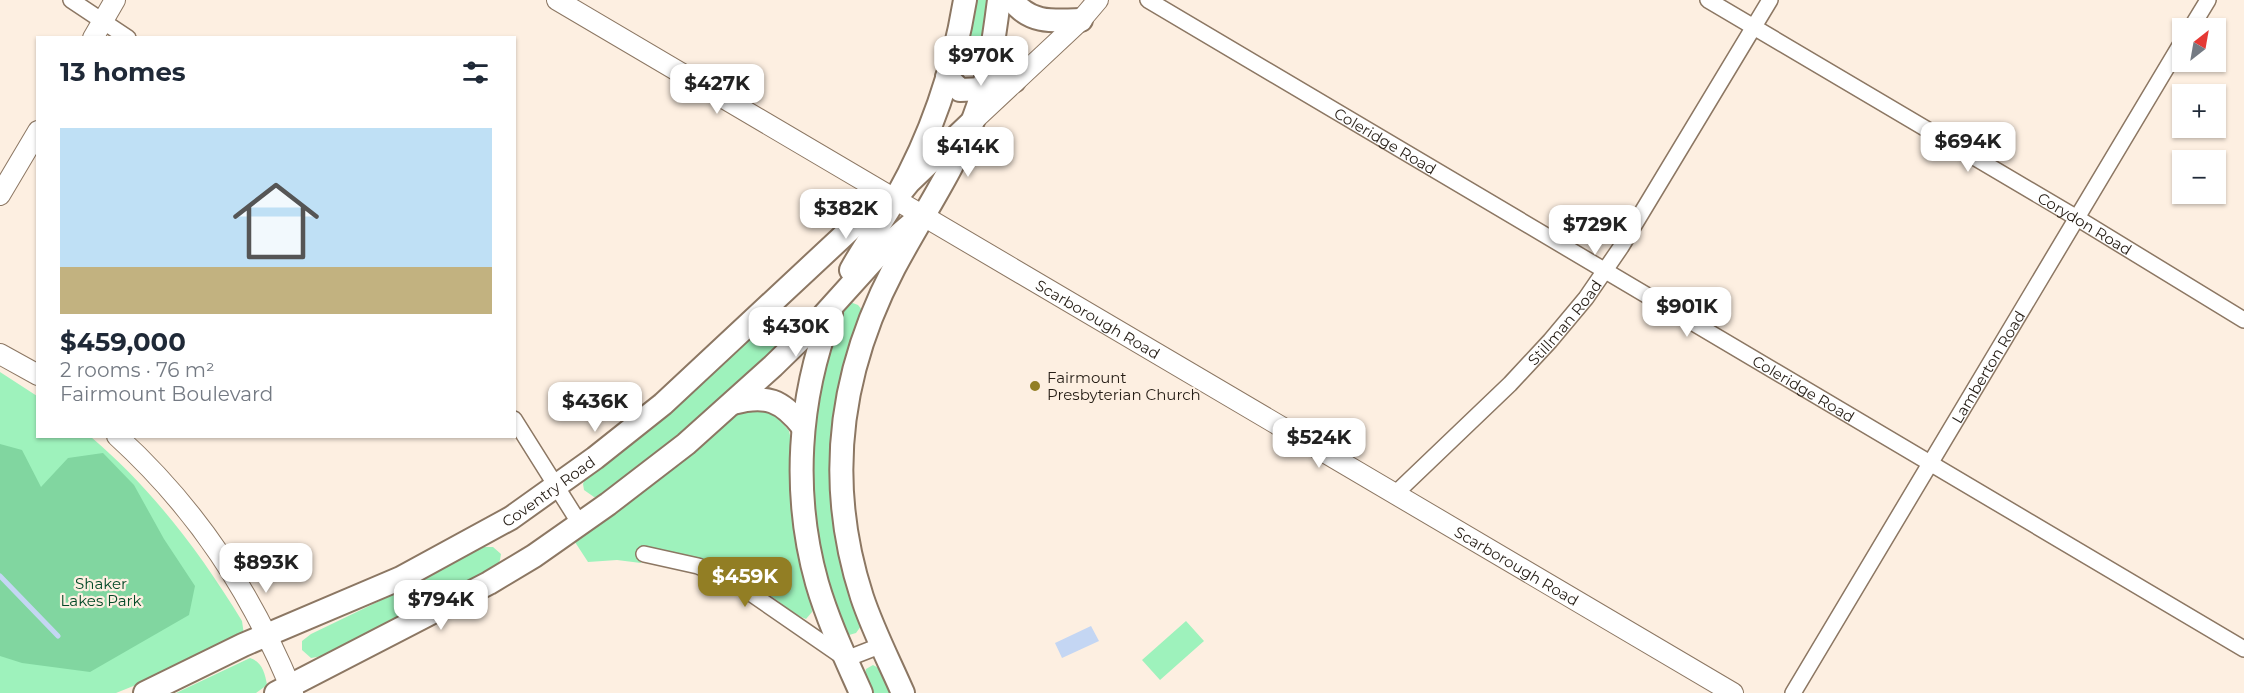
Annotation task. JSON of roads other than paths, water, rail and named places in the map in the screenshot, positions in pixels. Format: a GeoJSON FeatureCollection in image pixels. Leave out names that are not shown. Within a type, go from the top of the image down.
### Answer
{"type":"FeatureCollection","features":[{"type":"Feature","properties":{"kind":"main road"},"geometry":{"type":"LineString","coordinates":[[861,693],[823,602],[808,540],[802,474],[803,427],[815,366],[835,303],[855,262],[896,198],[913,166],[947,77],[965,0]]}},
{"type":"Feature","properties":{"kind":"main road"},"geometry":{"type":"LineString","coordinates":[[903,693],[863,599],[848,540],[841,493],[843,426],[852,375],[865,330],[882,291],[973,121],[983,89],[999,0]]}},
{"type":"Feature","properties":{"kind":"main road"},"geometry":{"type":"LineString","coordinates":[[1012,0],[1023,12],[1039,19],[1081,20]]}},
{"type":"Feature","properties":{"kind":"main road"},"geometry":{"type":"LineString","coordinates":[[947,77],[960,90],[983,89],[1014,81]]}},
{"type":"Feature","properties":{"kind":"main road","name":"Coventry Road"},"geometry":{"type":"LineString","coordinates":[[145,693],[267,636],[401,578],[511,518],[663,404],[855,225],[896,198],[909,182],[973,121]]}},
{"type":"Feature","properties":{"kind":"main road"},"geometry":{"type":"LineString","coordinates":[[286,691],[489,583],[534,556],[670,457],[773,366],[835,303],[888,244],[923,214]]}},
{"type":"Feature","properties":{"kind":"main road"},"geometry":{"type":"LineString","coordinates":[[733,403],[756,398],[770,400],[789,411],[803,427]]}},
{"type":"Feature","properties":{"kind":"street"},"geometry":{"type":"LineString","coordinates":[[71,0],[98,30],[120,36]]}},
{"type":"Feature","properties":{"kind":"street"},"geometry":{"type":"LineString","coordinates":[[98,30],[115,0]]}},
{"type":"Feature","properties":{"kind":"street","name":"Scarborough Road"},"geometry":{"type":"LineString","coordinates":[[557,0],[1733,693]]}},
{"type":"Feature","properties":{"kind":"street","name":"Coventry Road"},"geometry":{"type":"LineString","coordinates":[[973,121],[1081,20],[1098,0]]}},
{"type":"Feature","properties":{"kind":"street","name":"Coleridge Road"},"geometry":{"type":"LineString","coordinates":[[1148,0],[1157,8],[1605,270],[2244,649]]}},
{"type":"Feature","properties":{"kind":"street","name":"Corydon Road"},"geometry":{"type":"LineString","coordinates":[[1708,0],[2077,218],[2244,320]]}},
{"type":"Feature","properties":{"kind":"street","name":"Stillman Road"},"geometry":{"type":"LineString","coordinates":[[1396,493],[1518,375],[1586,298],[1770,0]]}},
{"type":"Feature","properties":{"kind":"street"},"geometry":{"type":"LineString","coordinates":[[2197,18],[2208,0]]}},
{"type":"Feature","properties":{"kind":"street","name":"Lamberton Road"},"geometry":{"type":"LineString","coordinates":[[1793,693],[2172,59]]}},
{"type":"Feature","properties":{"kind":"street"},"geometry":{"type":"LineString","coordinates":[[0,195],[36,134]]}},
{"type":"Feature","properties":{"kind":"street"},"geometry":{"type":"LineString","coordinates":[[0,354],[36,374]]}},
{"type":"Feature","properties":{"kind":"street"},"geometry":{"type":"LineString","coordinates":[[516,422],[580,524]]}},
{"type":"Feature","properties":{"kind":"street"},"geometry":{"type":"LineString","coordinates":[[119,438],[158,475],[190,512],[240,584],[267,636],[286,691]]}},
{"type":"Feature","properties":{"kind":"street"},"geometry":{"type":"LineString","coordinates":[[644,554],[698,566],[733,581],[846,659],[882,645]]}},
{"type":"Feature","properties":{"kind":"water"},"geometry":{"type":"Polygon","coordinates":[[[1091,626],[1099,641],[1062,658],[1055,643],[1091,626]]]}},
{"type":"Feature","properties":{"kind":"waterway"},"geometry":{"type":"LineString","coordinates":[[0,576],[58,636]]}},
{"type":"Feature","properties":{"kind":"place","name":"Fairmount Presbyterian Church"},"geometry":{"type":"Point","coordinates":[1035,386]}},
{"type":"Feature","properties":{"kind":"park label","name":"Shaker Lakes Park"},"geometry":{"type":"Point","coordinates":[101,592]}}]}
